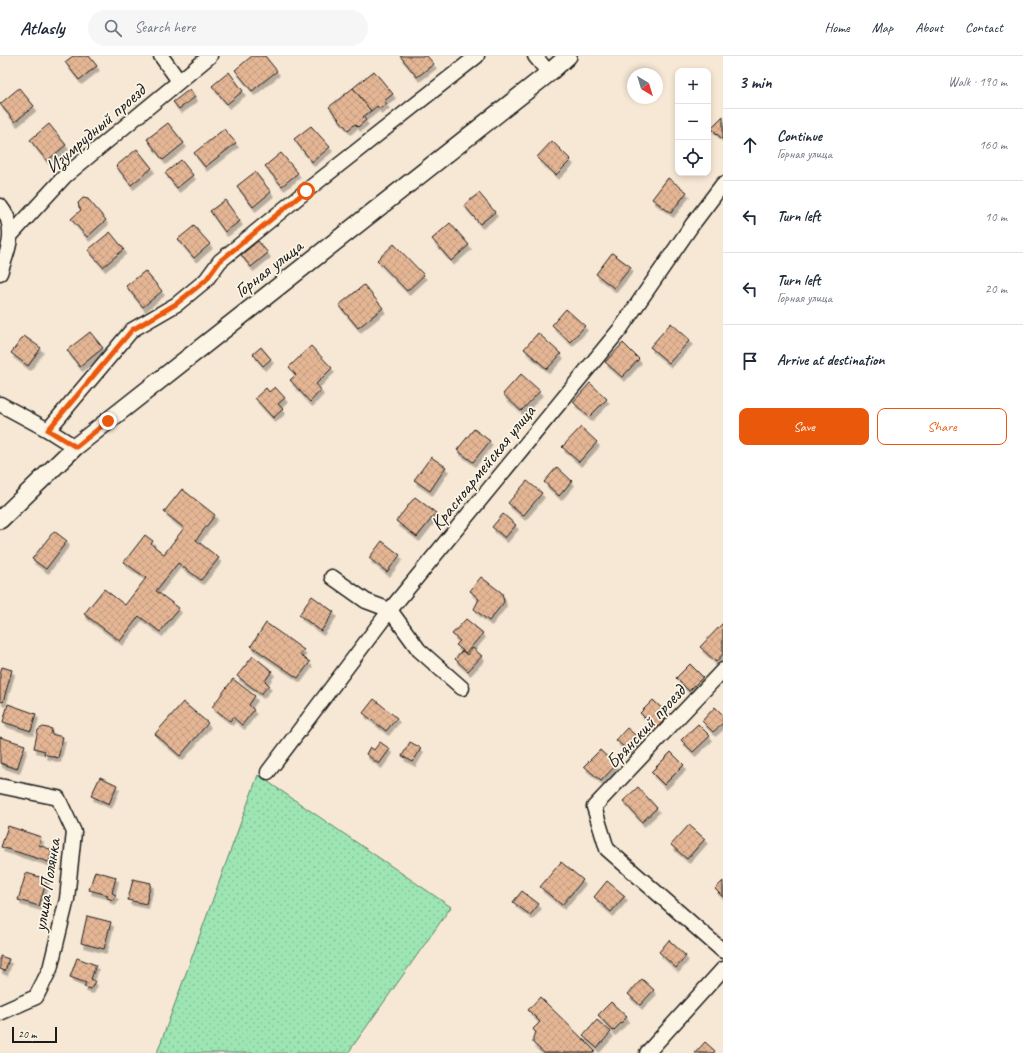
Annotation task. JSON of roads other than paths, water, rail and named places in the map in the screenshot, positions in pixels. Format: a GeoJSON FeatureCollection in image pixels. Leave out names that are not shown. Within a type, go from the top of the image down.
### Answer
{"type":"FeatureCollection","features":[{"type":"Feature","properties":{"kind":"street"},"geometry":{"type":"LineString","coordinates":[[161,56],[179,81]]}},
{"type":"Feature","properties":{"kind":"street","name":"Изумрудный проезд"},"geometry":{"type":"LineString","coordinates":[[11,236],[64,176],[210,56]]}},
{"type":"Feature","properties":{"kind":"street","name":"Горная улица"},"geometry":{"type":"LineString","coordinates":[[48,430],[132,330],[176,304],[206,280],[220,261],[477,56]]}},
{"type":"Feature","properties":{"kind":"street"},"geometry":{"type":"LineString","coordinates":[[535,56],[549,73]]}},
{"type":"Feature","properties":{"kind":"street","name":"Горная улица"},"geometry":{"type":"LineString","coordinates":[[0,520],[76,447],[549,73],[568,56]]}},
{"type":"Feature","properties":{"kind":"street","name":"Красноармейская улица"},"geometry":{"type":"LineString","coordinates":[[268,772],[390,610],[621,328],[692,225],[723,184]]}},
{"type":"Feature","properties":{"kind":"street"},"geometry":{"type":"LineString","coordinates":[[0,206],[8,218],[11,236],[0,273]]}},
{"type":"Feature","properties":{"kind":"street"},"geometry":{"type":"LineString","coordinates":[[0,404],[76,447]]}},
{"type":"Feature","properties":{"kind":"street"},"geometry":{"type":"LineString","coordinates":[[332,577],[366,601],[390,610],[419,650],[462,688]]}},
{"type":"Feature","properties":{"kind":"street","name":"Брянский проезд"},"geometry":{"type":"LineString","coordinates":[[723,670],[594,807],[607,849],[723,951]]}},
{"type":"Feature","properties":{"kind":"street","name":"улица Полянка"},"geometry":{"type":"LineString","coordinates":[[0,786],[58,798],[74,832],[67,899],[50,969],[36,997],[0,1013]]}},
{"type":"Feature","properties":{"kind":"street"},"geometry":{"type":"LineString","coordinates":[[647,1053],[723,969]]}}]}
